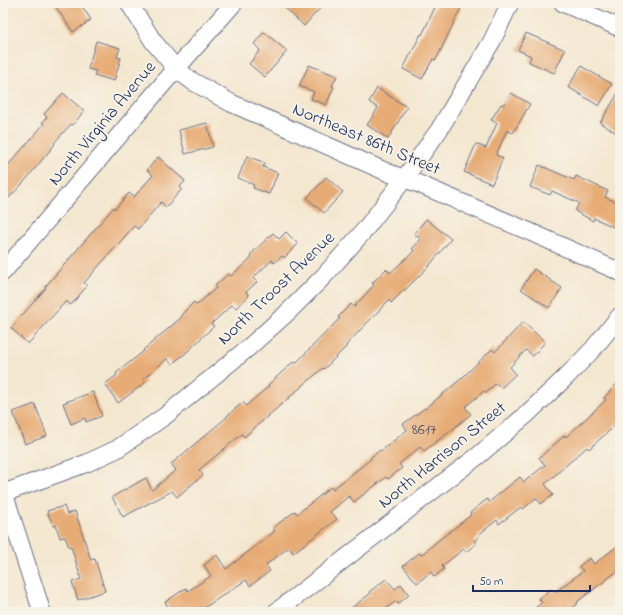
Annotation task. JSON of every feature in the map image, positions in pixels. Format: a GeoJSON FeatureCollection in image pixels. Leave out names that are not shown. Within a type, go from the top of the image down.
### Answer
{"type":"FeatureCollection","features":[{"type":"Feature","properties":{"kind":"street","name":"Northeast 86th Street"},"geometry":{"type":"LineString","coordinates":[[129,3],[153,41],[176,69],[192,81],[231,103],[620,272]]}},
{"type":"Feature","properties":{"kind":"street","name":"North Virginia Avenue"},"geometry":{"type":"LineString","coordinates":[[3,272],[234,3]]}},
{"type":"Feature","properties":{"kind":"street","name":"North Troost Avenue"},"geometry":{"type":"LineString","coordinates":[[4,492],[87,464],[117,449],[164,416],[248,348],[287,313],[324,276],[363,232],[440,130],[492,41],[510,3]]}},
{"type":"Feature","properties":{"kind":"street"},"geometry":{"type":"LineString","coordinates":[[563,3],[620,28]]}},
{"type":"Feature","properties":{"kind":"street","name":"North Harrison Street"},"geometry":{"type":"LineString","coordinates":[[276,612],[479,455],[526,415],[593,349],[620,316]]}},
{"type":"Feature","properties":{"kind":"street"},"geometry":{"type":"LineString","coordinates":[[4,492],[42,612]]}},
{"type":"Feature","properties":{"kind":"building"},"geometry":{"type":"Polygon","coordinates":[[[53,3],[80,3],[91,20],[73,32],[53,3]]]}},
{"type":"Feature","properties":{"kind":"building"},"geometry":{"type":"Polygon","coordinates":[[[280,3],[325,3],[304,26],[280,3]]]}},
{"type":"Feature","properties":{"kind":"building"},"geometry":{"type":"Polygon","coordinates":[[[437,3],[449,3],[461,8],[436,60],[433,59],[422,79],[403,69],[421,34],[422,35],[437,3]]]}},
{"type":"Feature","properties":{"kind":"building"},"geometry":{"type":"Polygon","coordinates":[[[264,32],[287,51],[265,77],[249,64],[260,50],[254,44],[264,32]]]}},
{"type":"Feature","properties":{"kind":"building"},"geometry":{"type":"Polygon","coordinates":[[[526,33],[565,50],[554,73],[529,62],[531,56],[518,50],[526,33]]]}},
{"type":"Feature","properties":{"kind":"building"},"geometry":{"type":"Polygon","coordinates":[[[96,41],[120,48],[117,57],[121,58],[114,81],[94,75],[96,71],[88,69],[96,41]]]}},
{"type":"Feature","properties":{"kind":"building"},"geometry":{"type":"Polygon","coordinates":[[[309,65],[337,76],[326,105],[311,99],[314,92],[299,86],[309,65]]]}},
{"type":"Feature","properties":{"kind":"building"},"geometry":{"type":"Polygon","coordinates":[[[581,66],[612,84],[599,106],[568,87],[581,66]]]}},
{"type":"Feature","properties":{"kind":"building"},"geometry":{"type":"Polygon","coordinates":[[[377,88],[407,107],[388,139],[367,125],[378,108],[369,102],[377,88]]]}},
{"type":"Feature","properties":{"kind":"building"},"geometry":{"type":"Polygon","coordinates":[[[620,90],[620,135],[600,123],[620,90]]]}},
{"type":"Feature","properties":{"kind":"building"},"geometry":{"type":"Polygon","coordinates":[[[63,93],[84,111],[73,125],[71,124],[54,143],[55,144],[24,182],[3,204],[3,171],[44,124],[42,123],[47,117],[44,114],[63,93]]]}},
{"type":"Feature","properties":{"kind":"building"},"geometry":{"type":"Polygon","coordinates":[[[511,93],[530,104],[513,133],[507,130],[496,155],[503,158],[492,184],[464,172],[476,144],[486,148],[497,123],[491,120],[501,104],[503,105],[511,93]]]}},
{"type":"Feature","properties":{"kind":"building"},"geometry":{"type":"Polygon","coordinates":[[[207,123],[213,147],[185,154],[179,130],[207,123]]]}},
{"type":"Feature","properties":{"kind":"building"},"geometry":{"type":"Polygon","coordinates":[[[247,156],[265,163],[263,167],[278,173],[269,194],[253,188],[254,185],[238,178],[247,156]]]}},
{"type":"Feature","properties":{"kind":"building"},"geometry":{"type":"Polygon","coordinates":[[[158,157],[185,181],[180,187],[182,189],[166,207],[161,202],[138,229],[134,226],[84,283],[87,286],[71,305],[66,301],[28,344],[11,328],[114,207],[115,209],[129,193],[134,197],[153,175],[147,170],[158,157]]]}},
{"type":"Feature","properties":{"kind":"building"},"geometry":{"type":"Polygon","coordinates":[[[539,165],[574,180],[576,176],[608,191],[605,197],[620,204],[620,230],[594,218],[593,221],[575,211],[579,203],[552,191],[550,195],[530,187],[539,165]]]}},
{"type":"Feature","properties":{"kind":"building"},"geometry":{"type":"Polygon","coordinates":[[[326,177],[343,192],[324,213],[307,198],[326,177]]]}},
{"type":"Feature","properties":{"kind":"building"},"geometry":{"type":"Polygon","coordinates":[[[426,219],[451,239],[429,266],[405,290],[391,303],[389,300],[324,369],[323,368],[244,437],[242,434],[199,470],[203,475],[177,497],[172,491],[123,517],[112,497],[146,478],[152,490],[176,470],[171,464],[243,402],[246,406],[293,362],[295,364],[340,318],[338,317],[351,304],[354,307],[374,285],[372,283],[386,269],[390,273],[414,251],[412,249],[421,239],[414,234],[426,219]]]}},
{"type":"Feature","properties":{"kind":"building"},"geometry":{"type":"Polygon","coordinates":[[[286,232],[298,244],[284,258],[282,256],[274,263],[272,260],[253,278],[257,282],[246,292],[249,296],[236,308],[232,305],[211,324],[214,326],[187,352],[172,364],[167,359],[143,379],[146,382],[118,403],[105,384],[182,317],[181,315],[194,302],[197,305],[216,288],[215,286],[228,274],[231,276],[252,257],[250,255],[273,233],[279,239],[286,232]]]}},
{"type":"Feature","properties":{"kind":"building"},"geometry":{"type":"Polygon","coordinates":[[[534,269],[562,288],[549,308],[521,289],[534,269]]]}},
{"type":"Feature","properties":{"kind":"building"},"geometry":{"type":"Polygon","coordinates":[[[523,322],[545,342],[533,356],[526,350],[510,367],[516,374],[501,388],[496,383],[486,393],[484,391],[465,407],[471,414],[453,429],[424,451],[420,447],[399,464],[402,468],[388,479],[386,477],[354,502],[349,496],[330,512],[337,519],[293,553],[289,547],[266,565],[270,571],[250,586],[246,580],[198,612],[171,612],[165,602],[186,588],[188,591],[211,576],[204,565],[217,555],[226,569],[275,531],[273,528],[295,511],[297,514],[331,487],[333,489],[407,430],[403,424],[425,409],[462,378],[492,349],[495,352],[523,322]]]}},
{"type":"Feature","properties":{"kind":"building"},"geometry":{"type":"Polygon","coordinates":[[[620,380],[620,421],[589,449],[587,447],[545,484],[553,495],[541,504],[536,498],[523,509],[521,507],[499,524],[497,520],[478,535],[479,537],[474,541],[476,544],[466,552],[464,549],[442,566],[444,569],[434,577],[431,572],[417,583],[403,566],[419,553],[421,555],[471,515],[470,513],[487,499],[489,502],[520,477],[524,482],[545,465],[539,458],[565,435],[566,437],[606,400],[604,398],[620,380]]]}},
{"type":"Feature","properties":{"kind":"building"},"geometry":{"type":"Polygon","coordinates":[[[93,392],[102,416],[86,422],[85,418],[71,424],[63,403],[93,392]]]}},
{"type":"Feature","properties":{"kind":"building"},"geometry":{"type":"Polygon","coordinates":[[[35,404],[47,436],[25,444],[13,412],[35,404]]]}},
{"type":"Feature","properties":{"kind":"building"},"geometry":{"type":"Polygon","coordinates":[[[64,506],[67,514],[75,511],[91,560],[95,559],[105,591],[78,600],[72,582],[81,579],[71,546],[69,547],[65,537],[60,538],[56,525],[53,526],[47,511],[64,506]]]}},
{"type":"Feature","properties":{"kind":"building"},"geometry":{"type":"Polygon","coordinates":[[[620,544],[620,569],[577,602],[578,603],[567,612],[531,612],[542,602],[539,599],[551,589],[554,593],[583,571],[579,566],[590,558],[594,564],[620,544]]]}},
{"type":"Feature","properties":{"kind":"building"},"geometry":{"type":"Polygon","coordinates":[[[386,579],[395,589],[401,584],[409,595],[398,604],[396,601],[382,612],[346,612],[371,593],[369,592],[386,579]]]}}]}
